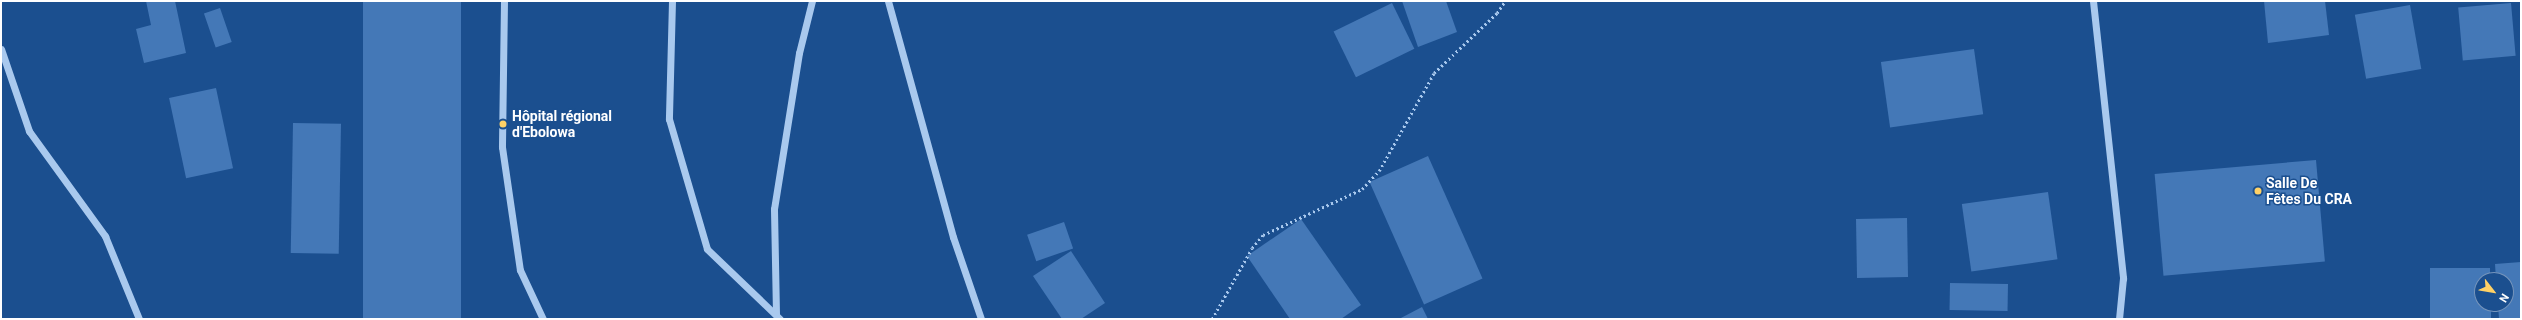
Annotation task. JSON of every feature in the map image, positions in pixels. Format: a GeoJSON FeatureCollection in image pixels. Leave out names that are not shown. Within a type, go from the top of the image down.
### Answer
{"type":"FeatureCollection","features":[{"type":"Feature","properties":{"kind":"street"},"geometry":{"type":"LineString","coordinates":[[504,1],[502,147],[520,270],[543,319]]}},
{"type":"Feature","properties":{"kind":"street"},"geometry":{"type":"LineString","coordinates":[[672,1],[669,119],[707,249],[778,316]]}},
{"type":"Feature","properties":{"kind":"street"},"geometry":{"type":"LineString","coordinates":[[778,316],[774,209],[799,53],[812,1]]}},
{"type":"Feature","properties":{"kind":"street"},"geometry":{"type":"LineString","coordinates":[[888,1],[953,237],[981,319]]}},
{"type":"Feature","properties":{"kind":"street"},"geometry":{"type":"LineString","coordinates":[[2093,1],[2123,278],[2119,319]]}},
{"type":"Feature","properties":{"kind":"street"},"geometry":{"type":"LineString","coordinates":[[1,49],[29,131],[105,236],[139,319]]}},
{"type":"Feature","properties":{"kind":"path"},"geometry":{"type":"LineString","coordinates":[[1212,319],[1252,248],[1263,235],[1362,189],[1379,171],[1434,73],[1497,13],[1505,1]]}},
{"type":"Feature","properties":{"kind":"building"},"geometry":{"type":"Polygon","coordinates":[[[146,1],[175,1],[186,53],[144,63],[136,29],[151,25],[146,1]]]}},
{"type":"Feature","properties":{"kind":"building"},"geometry":{"type":"Polygon","coordinates":[[[363,1],[461,1],[461,319],[363,319],[363,1]]]}},
{"type":"Feature","properties":{"kind":"building"},"geometry":{"type":"Polygon","coordinates":[[[1402,1],[1446,1],[1457,32],[1418,47],[1402,1]]]}},
{"type":"Feature","properties":{"kind":"building"},"geometry":{"type":"Polygon","coordinates":[[[2264,1],[2325,1],[2329,35],[2268,43],[2264,1]]]}},
{"type":"Feature","properties":{"kind":"building"},"geometry":{"type":"Polygon","coordinates":[[[1392,3],[1414,49],[1356,77],[1334,31],[1392,3]]]}},
{"type":"Feature","properties":{"kind":"building"},"geometry":{"type":"Polygon","coordinates":[[[2511,3],[2516,56],[2463,60],[2458,8],[2511,3]]]}},
{"type":"Feature","properties":{"kind":"building"},"geometry":{"type":"Polygon","coordinates":[[[2410,5],[2421,69],[2366,79],[2355,15],[2410,5]]]}},
{"type":"Feature","properties":{"kind":"building"},"geometry":{"type":"Polygon","coordinates":[[[220,8],[232,42],[216,48],[204,14],[220,8]]]}},
{"type":"Feature","properties":{"kind":"building"},"geometry":{"type":"Polygon","coordinates":[[[1974,49],[1983,114],[1890,127],[1881,62],[1974,49]]]}},
{"type":"Feature","properties":{"kind":"building"},"geometry":{"type":"Polygon","coordinates":[[[216,88],[233,168],[186,178],[169,98],[216,88]]]}},
{"type":"Feature","properties":{"kind":"building"},"geometry":{"type":"Polygon","coordinates":[[[293,123],[341,124],[339,254],[291,253],[293,123]]]}},
{"type":"Feature","properties":{"kind":"building"},"geometry":{"type":"Polygon","coordinates":[[[1428,156],[1483,278],[1424,304],[1370,182],[1428,156]]]}},
{"type":"Feature","properties":{"kind":"building"},"geometry":{"type":"Polygon","coordinates":[[[2316,160],[2325,262],[2164,276],[2155,174],[2316,160]]]}},
{"type":"Feature","properties":{"kind":"building"},"geometry":{"type":"Polygon","coordinates":[[[2048,192],[2057,259],[1971,271],[1962,204],[2048,192]]]}},
{"type":"Feature","properties":{"kind":"building"},"geometry":{"type":"Polygon","coordinates":[[[1907,218],[1908,277],[1857,278],[1856,219],[1907,218]]]}},
{"type":"Feature","properties":{"kind":"building"},"geometry":{"type":"Polygon","coordinates":[[[1301,219],[1361,305],[1341,319],[1290,319],[1247,256],[1301,219]]]}},
{"type":"Feature","properties":{"kind":"building"},"geometry":{"type":"Polygon","coordinates":[[[1064,222],[1073,248],[1036,261],[1027,235],[1064,222]]]}},
{"type":"Feature","properties":{"kind":"building"},"geometry":{"type":"Polygon","coordinates":[[[1071,251],[1105,303],[1081,319],[1062,319],[1033,276],[1071,251]]]}},
{"type":"Feature","properties":{"kind":"building"},"geometry":{"type":"Polygon","coordinates":[[[2521,262],[2521,319],[2499,319],[2499,312],[2514,312],[2514,272],[2496,272],[2495,264],[2521,262]]]}},
{"type":"Feature","properties":{"kind":"building"},"geometry":{"type":"Polygon","coordinates":[[[2430,268],[2490,268],[2490,272],[2474,272],[2474,312],[2491,312],[2491,319],[2430,319],[2430,268]]]}},
{"type":"Feature","properties":{"kind":"building"},"geometry":{"type":"Polygon","coordinates":[[[1950,283],[2008,284],[2008,311],[1950,310],[1950,283]]]}},
{"type":"Feature","properties":{"kind":"building"},"geometry":{"type":"Polygon","coordinates":[[[1422,307],[1428,319],[1399,319],[1422,307]]]}},
{"type":"Feature","properties":{"kind":"place","name":"Hôpital régional d'Ebolowa"},"geometry":{"type":"Point","coordinates":[503,124]}},
{"type":"Feature","properties":{"kind":"place","name":"Salle De Fêtes Du CRA"},"geometry":{"type":"Point","coordinates":[2258,191]}}]}
